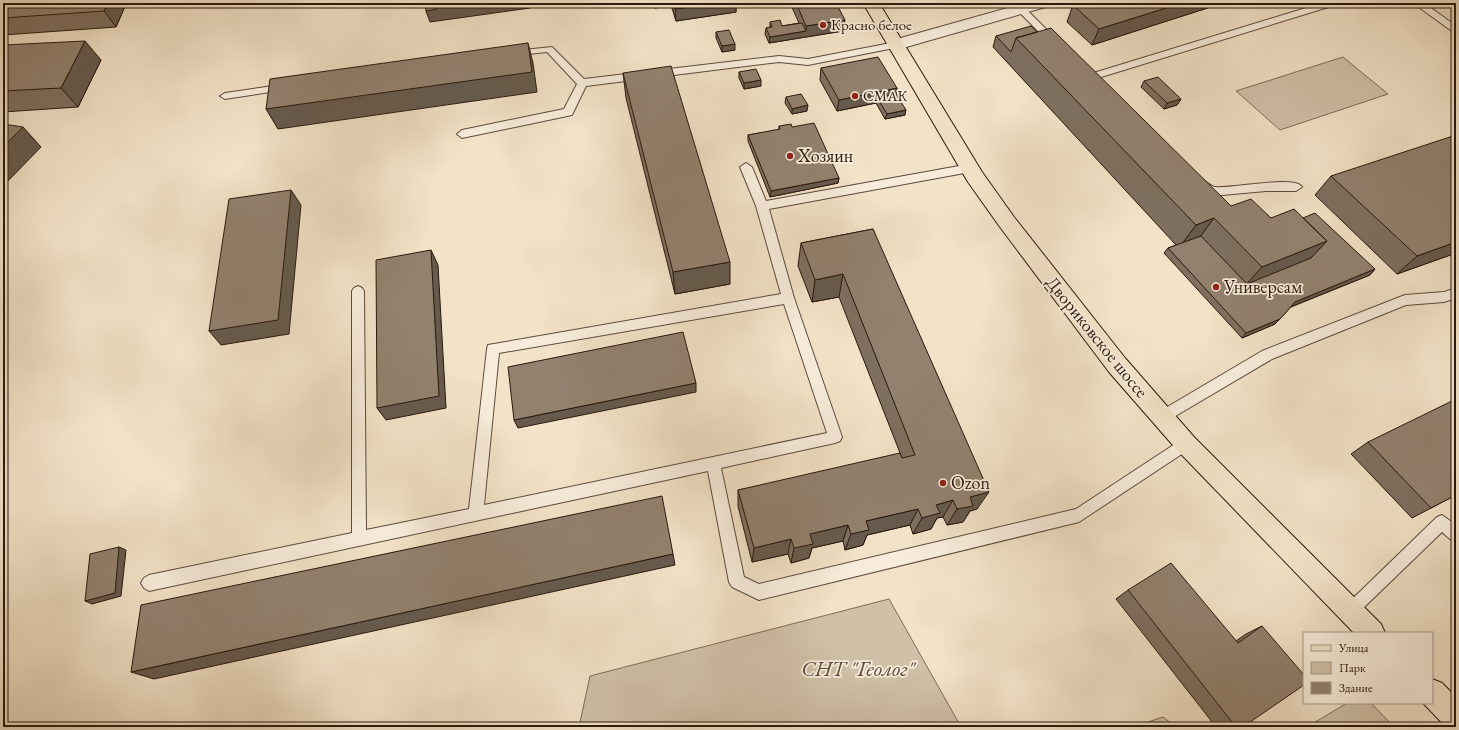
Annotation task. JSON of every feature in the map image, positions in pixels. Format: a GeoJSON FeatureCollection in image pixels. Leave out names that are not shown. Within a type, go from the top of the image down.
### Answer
{"type":"FeatureCollection","features":[{"type":"Feature","properties":{"kind":"main road","name":"Двориковское шоссе"},"geometry":{"type":"LineString","coordinates":[[871,3],[970,168],[1012,229],[1117,365],[1186,444],[1371,632]]}},
{"type":"Feature","properties":{"kind":"main road"},"geometry":{"type":"LineString","coordinates":[[1433,694],[1456,717]]}},
{"type":"Feature","properties":{"kind":"street"},"geometry":{"type":"LineString","coordinates":[[896,46],[1043,3]]}},
{"type":"Feature","properties":{"kind":"lane"},"geometry":{"type":"LineString","coordinates":[[1102,88],[1088,75],[1332,3]]}},
{"type":"Feature","properties":{"kind":"lane"},"geometry":{"type":"LineString","coordinates":[[1418,3],[1456,31]]}},
{"type":"Feature","properties":{"kind":"lane"},"geometry":{"type":"LineString","coordinates":[[1021,9],[1064,51]]}},
{"type":"Feature","properties":{"kind":"lane"},"geometry":{"type":"LineString","coordinates":[[582,83],[779,59],[808,62],[896,46]]}},
{"type":"Feature","properties":{"kind":"lane"},"geometry":{"type":"LineString","coordinates":[[501,56],[548,49],[582,83]]}},
{"type":"Feature","properties":{"kind":"lane"},"geometry":{"type":"LineString","coordinates":[[462,134],[568,112],[582,83]]}},
{"type":"Feature","properties":{"kind":"lane"},"geometry":{"type":"LineString","coordinates":[[225,96],[296,86]]}},
{"type":"Feature","properties":{"kind":"lane"},"geometry":{"type":"LineString","coordinates":[[149,583],[835,437],[788,298],[762,206],[746,167]]}},
{"type":"Feature","properties":{"kind":"lane"},"geometry":{"type":"LineString","coordinates":[[762,206],[970,168]]}},
{"type":"Feature","properties":{"kind":"lane"},"geometry":{"type":"LineString","coordinates":[[1194,176],[1211,192],[1266,187],[1296,187]]}},
{"type":"Feature","properties":{"kind":"lane"},"geometry":{"type":"LineString","coordinates":[[358,292],[359,539]]}},
{"type":"Feature","properties":{"kind":"lane"},"geometry":{"type":"LineString","coordinates":[[1162,416],[1267,355],[1405,300],[1444,297],[1456,293]]}},
{"type":"Feature","properties":{"kind":"lane"},"geometry":{"type":"LineString","coordinates":[[476,514],[493,349],[788,298]]}},
{"type":"Feature","properties":{"kind":"lane"},"geometry":{"type":"LineString","coordinates":[[713,463],[737,582],[759,592],[1080,515],[1186,444]]}},
{"type":"Feature","properties":{"kind":"lane"},"geometry":{"type":"LineString","coordinates":[[1350,611],[1442,522],[1456,535]]}},
{"type":"Feature","properties":{"kind":"green space"},"geometry":{"type":"Polygon","coordinates":[[[1343,57],[1388,94],[1280,130],[1236,91],[1343,57]]]}},
{"type":"Feature","properties":{"kind":"green space","name":"СНТ \"Геолог\""},"geometry":{"type":"Polygon","coordinates":[[[889,599],[961,727],[579,727],[590,676],[889,599]]]}},
{"type":"Feature","properties":{"kind":"green space"},"geometry":{"type":"Polygon","coordinates":[[[1345,704],[1372,704],[1394,727],[1307,727],[1345,704]]]}},
{"type":"Feature","properties":{"kind":"green space"},"geometry":{"type":"Polygon","coordinates":[[[1163,717],[1176,727],[1133,727],[1163,717]]]}},
{"type":"Feature","properties":{"kind":"building"},"geometry":{"type":"Polygon","coordinates":[[[3,3],[108,3],[104,11],[3,18],[3,3]]]}},
{"type":"Feature","properties":{"kind":"building"},"geometry":{"type":"Polygon","coordinates":[[[425,3],[435,3],[437,9],[426,11],[425,3]]]}},
{"type":"Feature","properties":{"kind":"building"},"geometry":{"type":"Polygon","coordinates":[[[673,3],[720,3],[675,9],[673,3]]]}},
{"type":"Feature","properties":{"kind":"building"},"geometry":{"type":"Polygon","coordinates":[[[796,3],[836,3],[845,20],[806,26],[796,3]]]}},
{"type":"Feature","properties":{"kind":"building"},"geometry":{"type":"Polygon","coordinates":[[[1081,3],[1182,3],[1099,29],[1073,5],[1081,3]]]}},
{"type":"Feature","properties":{"kind":"building"},"geometry":{"type":"Polygon","coordinates":[[[780,20],[782,26],[802,23],[806,31],[770,37],[766,28],[772,27],[770,22],[780,20]]]}},
{"type":"Feature","properties":{"kind":"building"},"geometry":{"type":"Polygon","coordinates":[[[1031,26],[1037,32],[1016,38],[1011,52],[996,36],[1031,26]]]}},
{"type":"Feature","properties":{"kind":"building"},"geometry":{"type":"Polygon","coordinates":[[[1051,28],[1231,206],[1251,199],[1271,218],[1294,209],[1327,241],[1262,267],[1214,218],[1196,225],[1016,38],[1051,28]]]}},
{"type":"Feature","properties":{"kind":"building"},"geometry":{"type":"Polygon","coordinates":[[[729,30],[735,44],[722,46],[716,32],[729,30]]]}},
{"type":"Feature","properties":{"kind":"building"},"geometry":{"type":"Polygon","coordinates":[[[85,41],[61,88],[3,91],[3,45],[85,41]]]}},
{"type":"Feature","properties":{"kind":"building"},"geometry":{"type":"Polygon","coordinates":[[[528,43],[532,72],[266,109],[270,79],[528,43]]]}},
{"type":"Feature","properties":{"kind":"building"},"geometry":{"type":"Polygon","coordinates":[[[878,57],[897,88],[839,100],[821,68],[878,57]]]}},
{"type":"Feature","properties":{"kind":"building"},"geometry":{"type":"Polygon","coordinates":[[[671,66],[730,262],[673,272],[623,73],[671,66]]]}},
{"type":"Feature","properties":{"kind":"building"},"geometry":{"type":"Polygon","coordinates":[[[756,69],[761,80],[744,83],[739,72],[756,69]]]}},
{"type":"Feature","properties":{"kind":"building"},"geometry":{"type":"Polygon","coordinates":[[[1158,77],[1181,99],[1167,103],[1144,81],[1158,77]]]}},
{"type":"Feature","properties":{"kind":"building"},"geometry":{"type":"Polygon","coordinates":[[[801,94],[808,105],[792,109],[786,97],[801,94]]]}},
{"type":"Feature","properties":{"kind":"building"},"geometry":{"type":"Polygon","coordinates":[[[896,94],[906,110],[887,114],[877,98],[896,94]]]}},
{"type":"Feature","properties":{"kind":"building","name":"Хозяин"},"geometry":{"type":"Polygon","coordinates":[[[814,123],[839,178],[771,191],[748,135],[780,129],[779,126],[791,124],[792,127],[814,123]]]}},
{"type":"Feature","properties":{"kind":"building"},"geometry":{"type":"Polygon","coordinates":[[[3,124],[23,127],[3,147],[3,124]]]}},
{"type":"Feature","properties":{"kind":"building"},"geometry":{"type":"Polygon","coordinates":[[[1456,135],[1456,242],[1417,256],[1331,176],[1456,135]]]}},
{"type":"Feature","properties":{"kind":"building"},"geometry":{"type":"Polygon","coordinates":[[[291,190],[278,320],[209,331],[229,199],[291,190]]]}},
{"type":"Feature","properties":{"kind":"building"},"geometry":{"type":"Polygon","coordinates":[[[1315,213],[1375,269],[1295,302],[1280,319],[1246,333],[1168,248],[1201,236],[1247,284],[1311,258],[1327,241],[1303,218],[1315,213]]]}},
{"type":"Feature","properties":{"kind":"building"},"geometry":{"type":"Polygon","coordinates":[[[873,229],[989,492],[970,497],[973,506],[957,509],[953,500],[936,505],[940,513],[922,518],[918,509],[866,521],[869,530],[851,534],[848,525],[810,534],[813,544],[794,548],[791,539],[754,548],[738,490],[900,453],[902,458],[915,455],[843,274],[815,280],[801,243],[873,229]]]}},
{"type":"Feature","properties":{"kind":"building"},"geometry":{"type":"Polygon","coordinates":[[[431,250],[439,396],[377,408],[376,260],[431,250]]]}},
{"type":"Feature","properties":{"kind":"building"},"geometry":{"type":"Polygon","coordinates":[[[683,332],[696,383],[514,420],[508,367],[683,332]]]}},
{"type":"Feature","properties":{"kind":"building"},"geometry":{"type":"Polygon","coordinates":[[[1456,399],[1456,495],[1431,508],[1368,442],[1456,399]]]}},
{"type":"Feature","properties":{"kind":"building"},"geometry":{"type":"Polygon","coordinates":[[[662,496],[673,554],[131,672],[141,605],[662,496]]]}},
{"type":"Feature","properties":{"kind":"building"},"geometry":{"type":"Polygon","coordinates":[[[119,547],[115,593],[85,601],[90,554],[119,547]]]}},
{"type":"Feature","properties":{"kind":"building"},"geometry":{"type":"Polygon","coordinates":[[[1171,563],[1238,643],[1262,626],[1303,674],[1303,686],[1243,727],[1236,727],[1128,590],[1171,563]]]}},
{"type":"Feature","properties":{"kind":"place","name":"Красно белое"},"geometry":{"type":"Point","coordinates":[823,25]}},
{"type":"Feature","properties":{"kind":"place","name":"СМАК"},"geometry":{"type":"Point","coordinates":[855,96]}},
{"type":"Feature","properties":{"kind":"place","name":"Хозяин"},"geometry":{"type":"Point","coordinates":[790,156]}},
{"type":"Feature","properties":{"kind":"place","name":"Универсам"},"geometry":{"type":"Point","coordinates":[1216,287]}},
{"type":"Feature","properties":{"kind":"place","name":"Ozon"},"geometry":{"type":"Point","coordinates":[943,483]}}]}
